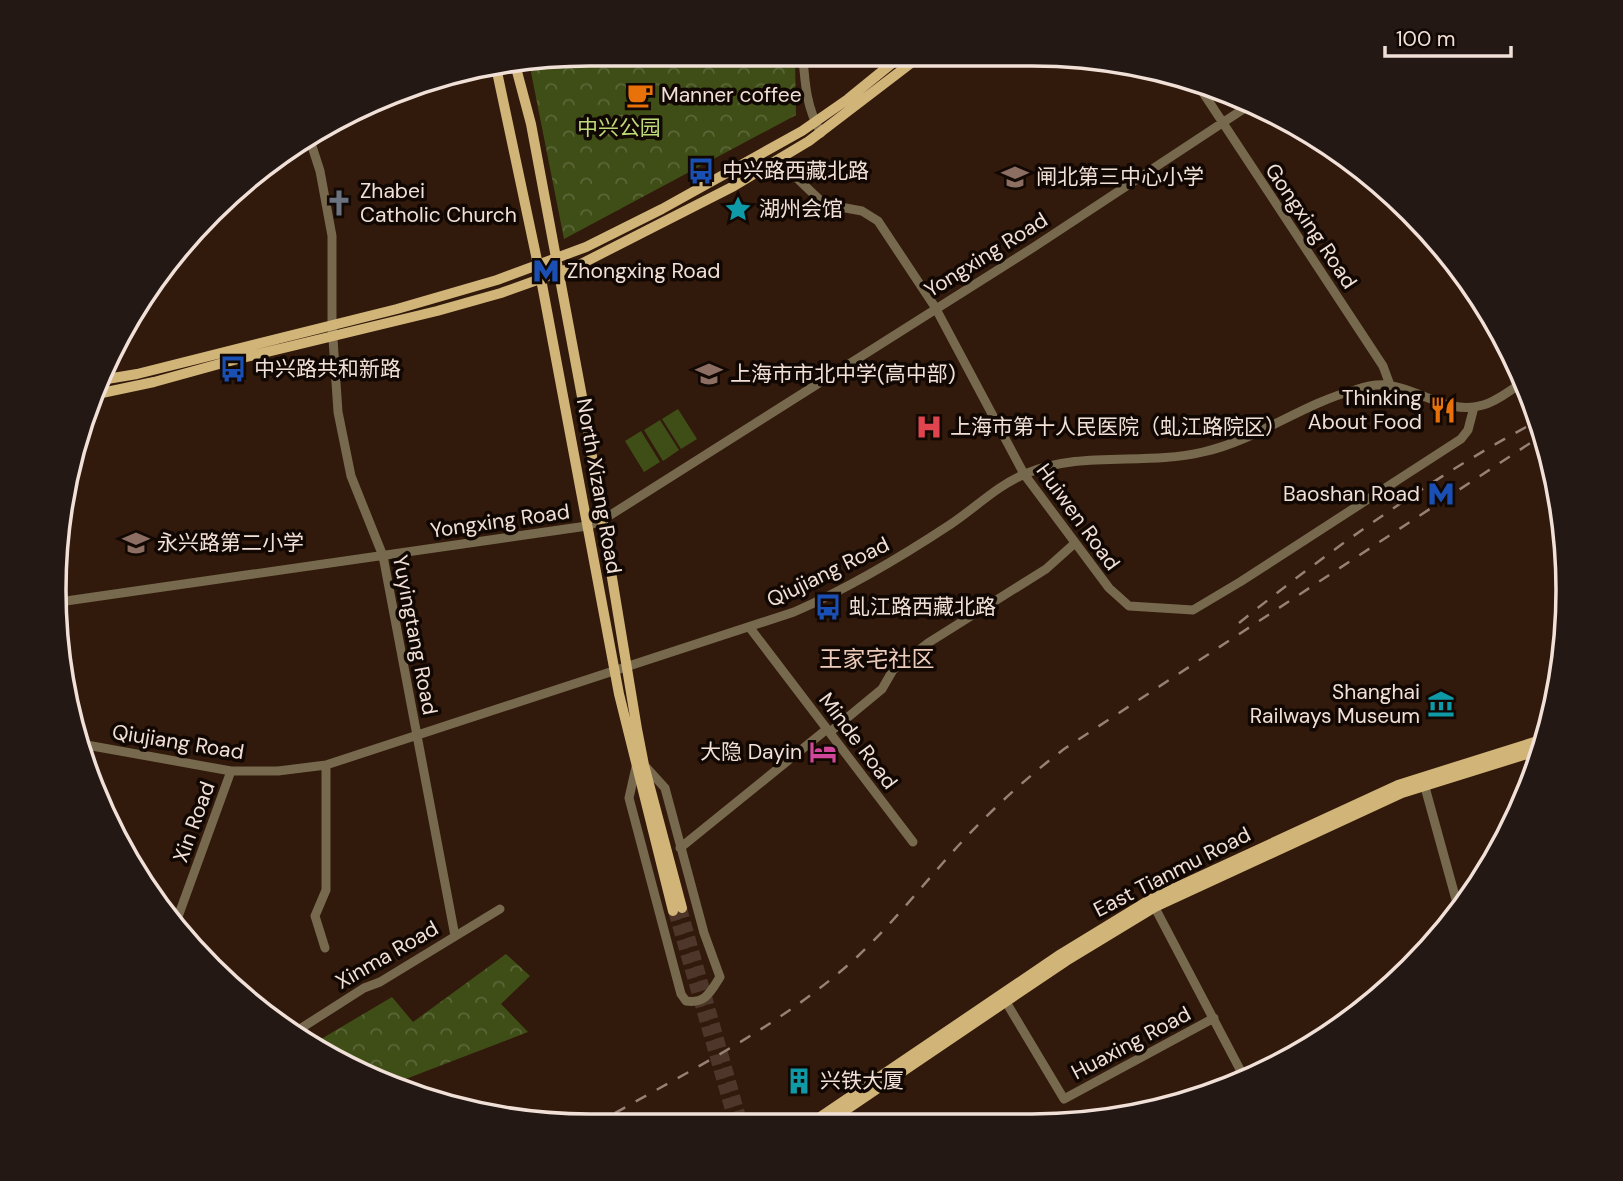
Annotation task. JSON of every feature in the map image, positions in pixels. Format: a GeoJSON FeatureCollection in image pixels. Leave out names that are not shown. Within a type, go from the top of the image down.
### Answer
{"type":"FeatureCollection","features":[{"type":"Feature","properties":{"kind":"main road"},"geometry":{"type":"LineString","coordinates":[[112,378],[397,309],[497,280],[596,242],[662,209],[815,122],[888,66]]}},
{"type":"Feature","properties":{"kind":"main road"},"geometry":{"type":"LineString","coordinates":[[105,392],[437,311],[559,273],[656,227],[778,160],[821,133],[907,66]]}},
{"type":"Feature","properties":{"kind":"main road","name":"North Xizang Road"},"geometry":{"type":"LineString","coordinates":[[517,72],[531,124],[583,402],[627,667],[640,766]]}},
{"type":"Feature","properties":{"kind":"main road","name":"North Xizang Road"},"geometry":{"type":"LineString","coordinates":[[498,75],[541,279],[614,671],[678,910]]}},
{"type":"Feature","properties":{"kind":"main road","name":"East Tianmu Road"},"geometry":{"type":"LineString","coordinates":[[1423,781],[1534,743]]}},
{"type":"Feature","properties":{"kind":"main road","name":"East Tianmu Road"},"geometry":{"type":"LineString","coordinates":[[825,1114],[1051,961],[1153,903],[1386,791],[1531,752]]}},
{"type":"Feature","properties":{"kind":"main road","name":"East Tianmu Road"},"geometry":{"type":"LineString","coordinates":[[840,1114],[1153,903]]}},
{"type":"Feature","properties":{"kind":"street"},"geometry":{"type":"LineString","coordinates":[[804,66],[807,99],[821,133]]}},
{"type":"Feature","properties":{"kind":"street","name":"Gongxing Road"},"geometry":{"type":"LineString","coordinates":[[1205,95],[1383,366],[1390,385]]}},
{"type":"Feature","properties":{"kind":"street","name":"Yongxing Road"},"geometry":{"type":"LineString","coordinates":[[67,601],[587,526],[601,521],[935,307],[1034,247],[1242,110]]}},
{"type":"Feature","properties":{"kind":"street","name":"Yuyingtang Road"},"geometry":{"type":"LineString","coordinates":[[312,147],[320,171],[332,236],[332,324],[338,412],[351,476],[383,555],[455,936]]}},
{"type":"Feature","properties":{"kind":"street","name":"Huiwen Road"},"geometry":{"type":"LineString","coordinates":[[778,160],[824,204],[872,215],[935,307],[1024,474],[1109,588],[1129,606],[1193,610],[1461,439],[1468,430],[1474,407]]}},
{"type":"Feature","properties":{"kind":"street","name":"Qiujiang Road"},"geometry":{"type":"LineString","coordinates":[[90,746],[231,771],[278,771],[326,765],[794,612],[846,587],[915,548],[1024,474],[1070,462],[1170,457],[1208,451],[1245,438],[1344,393],[1372,386],[1390,385],[1444,404],[1474,407]]}},
{"type":"Feature","properties":{"kind":"street"},"geometry":{"type":"LineString","coordinates":[[1474,407],[1494,400],[1516,387]]}},
{"type":"Feature","properties":{"kind":"street"},"geometry":{"type":"LineString","coordinates":[[680,848],[882,689],[891,673],[919,649],[1046,569],[1075,543]]}},
{"type":"Feature","properties":{"kind":"street","name":"Minde Road"},"geometry":{"type":"LineString","coordinates":[[750,628],[912,842]]}},
{"type":"Feature","properties":{"kind":"street"},"geometry":{"type":"LineString","coordinates":[[325,948],[315,916],[326,890],[326,765]]}},
{"type":"Feature","properties":{"kind":"street"},"geometry":{"type":"LineString","coordinates":[[640,766],[665,788],[680,848],[704,933],[720,977],[706,998],[695,1002],[687,1001],[681,994],[647,875],[629,798],[640,766]]}},
{"type":"Feature","properties":{"kind":"street","name":"Xin Road"},"geometry":{"type":"LineString","coordinates":[[179,914],[231,771]]}},
{"type":"Feature","properties":{"kind":"street"},"geometry":{"type":"LineString","coordinates":[[1423,781],[1456,899]]}},
{"type":"Feature","properties":{"kind":"street"},"geometry":{"type":"LineString","coordinates":[[1153,903],[1241,1071]]}},
{"type":"Feature","properties":{"kind":"street","name":"Xinma Road"},"geometry":{"type":"LineString","coordinates":[[302,1028],[364,988],[380,982],[500,909]]}},
{"type":"Feature","properties":{"kind":"street","name":"Huaxing Road"},"geometry":{"type":"LineString","coordinates":[[1006,1002],[1064,1099],[1214,1018]]}},
{"type":"Feature","properties":{"kind":"green space","name":"中兴公园"},"geometry":{"type":"Polygon","coordinates":[[[590,66],[795,66],[796,115],[564,239],[531,70],[590,66]]]}},
{"type":"Feature","properties":{"kind":"green space"},"geometry":{"type":"Polygon","coordinates":[[[678,409],[697,439],[681,449],[662,419],[678,409]]]}},
{"type":"Feature","properties":{"kind":"green space"},"geometry":{"type":"Polygon","coordinates":[[[660,420],[679,450],[663,461],[644,430],[660,420]]]}},
{"type":"Feature","properties":{"kind":"green space"},"geometry":{"type":"Polygon","coordinates":[[[641,431],[660,462],[644,472],[625,441],[641,431]]]}},
{"type":"Feature","properties":{"kind":"green space"},"geometry":{"type":"Polygon","coordinates":[[[506,954],[530,976],[501,1004],[528,1032],[403,1080],[321,1039],[392,997],[413,1022],[506,954]]]}},
{"type":"Feature","properties":{"kind":"tunnel"},"geometry":{"type":"LineString","coordinates":[[682,908],[740,1114]]}},
{"type":"Feature","properties":{"kind":"tunnel"},"geometry":{"type":"LineString","coordinates":[[673,911],[731,1114]]}},
{"type":"Feature","properties":{"kind":"railway"},"geometry":{"type":"LineString","coordinates":[[1239,623],[1311,567],[1423,488],[1530,425]]}},
{"type":"Feature","properties":{"kind":"railway"},"geometry":{"type":"LineString","coordinates":[[614,1114],[731,1048],[828,982],[884,930],[983,820],[1022,783],[1064,749],[1535,440]]}},
{"type":"Feature","properties":{"kind":"place","name":"Manner coffee"},"geometry":{"type":"Point","coordinates":[640,95]}},
{"type":"Feature","properties":{"kind":"place","name":"中兴路西藏北路"},"geometry":{"type":"Point","coordinates":[701,171]}},
{"type":"Feature","properties":{"kind":"place","name":"闸北第三中心小学"},"geometry":{"type":"Point","coordinates":[1015,177]}},
{"type":"Feature","properties":{"kind":"place","name":"Zhabei Catholic Church"},"geometry":{"type":"Point","coordinates":[339,203]}},
{"type":"Feature","properties":{"kind":"place","name":"湖州会馆"},"geometry":{"type":"Point","coordinates":[738,209]}},
{"type":"Feature","properties":{"kind":"place","name":"Zhongxing Road"},"geometry":{"type":"Point","coordinates":[546,271]}},
{"type":"Feature","properties":{"kind":"place","name":"中兴路共和新路"},"geometry":{"type":"Point","coordinates":[233,369]}},
{"type":"Feature","properties":{"kind":"place","name":"上海市市北中学(高中部)"},"geometry":{"type":"Point","coordinates":[709,374]}},
{"type":"Feature","properties":{"kind":"place","name":"Thinking About Food"},"geometry":{"type":"Point","coordinates":[1443,410]}},
{"type":"Feature","properties":{"kind":"place","name":"上海市第十人民医院（虬江路院区）"},"geometry":{"type":"Point","coordinates":[929,427]}},
{"type":"Feature","properties":{"kind":"place","name":"Baoshan Road"},"geometry":{"type":"Point","coordinates":[1441,494]}},
{"type":"Feature","properties":{"kind":"place","name":"永兴路第二小学"},"geometry":{"type":"Point","coordinates":[136,543]}},
{"type":"Feature","properties":{"kind":"place","name":"虬江路西藏北路"},"geometry":{"type":"Point","coordinates":[828,607]}},
{"type":"Feature","properties":{"kind":"place","name":"Shanghai Railways Museum"},"geometry":{"type":"Point","coordinates":[1441,704]}},
{"type":"Feature","properties":{"kind":"place","name":"大隐 Dayin"},"geometry":{"type":"Point","coordinates":[823,752]}},
{"type":"Feature","properties":{"kind":"place","name":"兴铁大厦"},"geometry":{"type":"Point","coordinates":[799,1081]}},
{"type":"Feature","properties":{"kind":"district","name":"王家宅社区"},"geometry":{"type":"Point","coordinates":[877,659]}}]}
